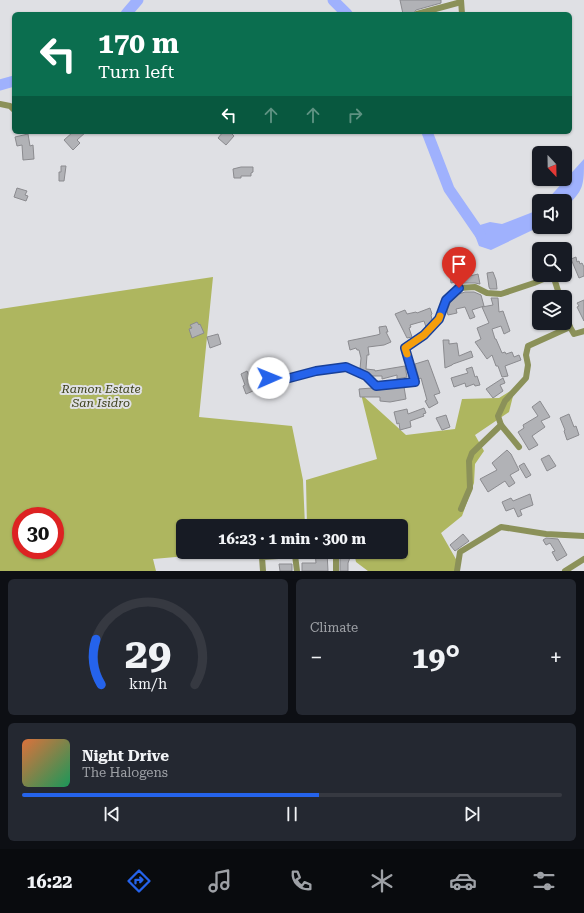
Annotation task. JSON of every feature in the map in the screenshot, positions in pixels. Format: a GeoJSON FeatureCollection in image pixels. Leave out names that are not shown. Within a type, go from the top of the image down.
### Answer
{"type":"FeatureCollection","features":[{"type":"Feature","properties":{"kind":"street"},"geometry":{"type":"LineString","coordinates":[[424,12],[461,1],[462,12]]}},
{"type":"Feature","properties":{"kind":"street"},"geometry":{"type":"LineString","coordinates":[[0,104],[10,106],[12,108]]}},
{"type":"Feature","properties":{"kind":"street"},"geometry":{"type":"LineString","coordinates":[[256,377],[282,380],[316,371],[346,367],[366,376],[376,386],[415,382],[405,348],[424,335],[439,319],[446,300],[459,288],[475,287],[487,293],[501,294],[553,275],[558,290]]}},
{"type":"Feature","properties":{"kind":"street"},"geometry":{"type":"LineString","coordinates":[[519,447],[498,416],[501,408],[509,396],[526,378],[528,365],[526,355],[528,346],[563,330]]}},
{"type":"Feature","properties":{"kind":"street"},"geometry":{"type":"LineString","coordinates":[[572,330],[574,334],[584,331]]}},
{"type":"Feature","properties":{"kind":"street"},"geometry":{"type":"LineString","coordinates":[[461,509],[470,488],[469,461],[472,453],[502,424]]}},
{"type":"Feature","properties":{"kind":"street"},"geometry":{"type":"LineString","coordinates":[[457,571],[460,552],[501,527],[546,534],[584,536]]}},
{"type":"Feature","properties":{"kind":"street"},"geometry":{"type":"LineString","coordinates":[[263,571],[262,556],[295,555],[297,571]]}},
{"type":"Feature","properties":{"kind":"street"},"geometry":{"type":"LineString","coordinates":[[336,559],[336,571]]}},
{"type":"Feature","properties":{"kind":"street"},"geometry":{"type":"LineString","coordinates":[[565,571],[584,559]]}},
{"type":"Feature","properties":{"kind":"green space","name":"Ramon Estate San Isidro"},"geometry":{"type":"Polygon","coordinates":[[[213,277],[199,417],[292,426],[303,480],[305,519],[176,519],[176,557],[153,559],[156,571],[0,571],[0,309],[213,277]]]}},
{"type":"Feature","properties":{"kind":"green space"},"geometry":{"type":"Polygon","coordinates":[[[515,388],[509,412],[475,435],[484,451],[475,464],[474,483],[462,516],[441,533],[457,561],[455,571],[368,571],[356,562],[355,559],[408,559],[408,519],[307,519],[306,480],[377,459],[361,394],[406,435],[455,429],[462,399],[499,398],[515,388]]]}},
{"type":"Feature","properties":{"kind":"water"},"geometry":{"type":"Polygon","coordinates":[[[584,159],[584,176],[582,187],[576,197],[572,201],[572,194],[552,194],[560,186],[572,186],[572,172],[584,159]]]}},
{"type":"Feature","properties":{"kind":"water"},"geometry":{"type":"Polygon","coordinates":[[[532,212],[532,230],[491,250],[479,246],[471,225],[472,222],[480,225],[490,222],[502,224],[532,212]]]}},
{"type":"Feature","properties":{"kind":"building"},"geometry":{"type":"Polygon","coordinates":[[[400,0],[441,0],[441,3],[416,10],[414,12],[403,12],[400,0]]]}},
{"type":"Feature","properties":{"kind":"building"},"geometry":{"type":"Polygon","coordinates":[[[28,134],[30,146],[33,145],[34,159],[23,160],[22,145],[17,146],[15,137],[28,134]]]}},
{"type":"Feature","properties":{"kind":"building"},"geometry":{"type":"Polygon","coordinates":[[[71,134],[84,134],[77,140],[80,143],[73,150],[64,140],[71,134]]]}},
{"type":"Feature","properties":{"kind":"building"},"geometry":{"type":"Polygon","coordinates":[[[221,134],[232,134],[234,136],[226,145],[218,138],[221,134]]]}},
{"type":"Feature","properties":{"kind":"building"},"geometry":{"type":"Polygon","coordinates":[[[61,166],[66,166],[64,181],[59,181],[61,166]]]}},
{"type":"Feature","properties":{"kind":"building"},"geometry":{"type":"Polygon","coordinates":[[[253,167],[251,176],[234,178],[233,169],[253,167]]]}},
{"type":"Feature","properties":{"kind":"building"},"geometry":{"type":"Polygon","coordinates":[[[17,188],[27,191],[25,195],[28,196],[26,201],[14,197],[17,188]]]}},
{"type":"Feature","properties":{"kind":"building"},"geometry":{"type":"Polygon","coordinates":[[[576,257],[577,262],[579,261],[580,264],[582,263],[584,267],[584,276],[579,278],[572,259],[576,257]]]}},
{"type":"Feature","properties":{"kind":"building"},"geometry":{"type":"Polygon","coordinates":[[[458,263],[461,281],[451,283],[449,265],[458,263]]]}},
{"type":"Feature","properties":{"kind":"building"},"geometry":{"type":"Polygon","coordinates":[[[493,272],[497,289],[490,289],[489,287],[487,273],[493,272]]]}},
{"type":"Feature","properties":{"kind":"building"},"geometry":{"type":"Polygon","coordinates":[[[478,274],[480,284],[463,283],[462,278],[478,274]]]}},
{"type":"Feature","properties":{"kind":"building"},"geometry":{"type":"Polygon","coordinates":[[[474,292],[481,295],[484,306],[472,310],[475,317],[470,319],[465,307],[456,309],[457,313],[448,315],[447,311],[450,303],[459,294],[474,292]]]}},
{"type":"Feature","properties":{"kind":"building"},"geometry":{"type":"Polygon","coordinates":[[[491,298],[498,298],[499,312],[503,311],[510,331],[504,334],[501,326],[492,329],[495,339],[502,353],[505,352],[506,354],[512,352],[514,357],[519,355],[521,360],[505,366],[508,376],[502,377],[492,355],[487,359],[475,342],[481,339],[477,328],[489,323],[482,307],[493,305],[491,298]]]}},
{"type":"Feature","properties":{"kind":"building"},"geometry":{"type":"Polygon","coordinates":[[[584,300],[584,321],[577,307],[579,306],[577,303],[584,300]]]}},
{"type":"Feature","properties":{"kind":"building"},"geometry":{"type":"Polygon","coordinates":[[[430,308],[432,320],[426,327],[424,321],[410,325],[411,327],[409,328],[412,337],[407,338],[395,314],[405,310],[407,314],[417,313],[430,308]]]}},
{"type":"Feature","properties":{"kind":"building"},"geometry":{"type":"Polygon","coordinates":[[[197,322],[199,325],[200,324],[204,333],[192,338],[189,329],[192,328],[190,325],[197,322]]]}},
{"type":"Feature","properties":{"kind":"building"},"geometry":{"type":"Polygon","coordinates":[[[386,326],[388,332],[386,332],[391,342],[384,345],[368,347],[369,355],[367,355],[366,369],[375,371],[405,366],[407,377],[397,379],[397,375],[382,379],[382,376],[372,376],[368,372],[360,369],[361,358],[359,350],[356,348],[350,350],[348,341],[380,334],[379,327],[386,326]]]}},
{"type":"Feature","properties":{"kind":"building"},"geometry":{"type":"Polygon","coordinates":[[[218,334],[221,344],[210,348],[207,337],[218,334]]]}},
{"type":"Feature","properties":{"kind":"building"},"geometry":{"type":"Polygon","coordinates":[[[443,340],[449,340],[449,344],[457,343],[459,356],[471,351],[473,357],[445,368],[443,340]]]}},
{"type":"Feature","properties":{"kind":"building"},"geometry":{"type":"Polygon","coordinates":[[[428,360],[440,393],[434,395],[438,403],[429,408],[425,401],[427,400],[421,378],[419,379],[415,364],[428,360]]]}},
{"type":"Feature","properties":{"kind":"building"},"geometry":{"type":"Polygon","coordinates":[[[472,367],[475,377],[477,376],[480,385],[475,386],[474,384],[466,387],[465,383],[454,387],[451,378],[468,373],[466,369],[472,367]]]}},
{"type":"Feature","properties":{"kind":"building"},"geometry":{"type":"Polygon","coordinates":[[[247,371],[250,378],[248,379],[253,391],[246,394],[243,386],[245,385],[241,374],[247,371]]]}},
{"type":"Feature","properties":{"kind":"building"},"geometry":{"type":"Polygon","coordinates":[[[503,378],[505,383],[500,385],[503,391],[493,398],[486,389],[503,378]]]}},
{"type":"Feature","properties":{"kind":"building"},"geometry":{"type":"Polygon","coordinates":[[[404,387],[406,399],[390,402],[380,401],[380,397],[360,397],[359,389],[372,388],[377,390],[404,387]]]}},
{"type":"Feature","properties":{"kind":"building"},"geometry":{"type":"Polygon","coordinates":[[[540,401],[550,417],[541,421],[545,427],[532,436],[538,445],[529,450],[518,432],[524,428],[523,425],[538,416],[532,407],[540,401]]]}},
{"type":"Feature","properties":{"kind":"building"},"geometry":{"type":"Polygon","coordinates":[[[424,408],[426,413],[423,414],[424,416],[410,421],[411,427],[400,430],[399,423],[397,424],[394,412],[407,409],[408,414],[424,408]]]}},
{"type":"Feature","properties":{"kind":"building"},"geometry":{"type":"Polygon","coordinates":[[[569,414],[579,435],[567,440],[560,418],[569,414]]]}},
{"type":"Feature","properties":{"kind":"building"},"geometry":{"type":"Polygon","coordinates":[[[446,415],[450,427],[442,430],[436,418],[446,415]]]}},
{"type":"Feature","properties":{"kind":"building"},"geometry":{"type":"Polygon","coordinates":[[[507,450],[511,454],[519,470],[510,475],[515,483],[509,487],[505,481],[488,492],[480,479],[497,470],[492,463],[507,450]]]}},
{"type":"Feature","properties":{"kind":"building"},"geometry":{"type":"Polygon","coordinates":[[[549,455],[556,466],[547,471],[541,459],[549,455]]]}},
{"type":"Feature","properties":{"kind":"building"},"geometry":{"type":"Polygon","coordinates":[[[524,463],[531,475],[526,478],[519,466],[524,463]]]}},
{"type":"Feature","properties":{"kind":"building"},"geometry":{"type":"Polygon","coordinates":[[[530,494],[533,505],[520,510],[522,515],[518,517],[514,508],[506,511],[502,502],[511,498],[513,501],[530,494]]]}},
{"type":"Feature","properties":{"kind":"building"},"geometry":{"type":"Polygon","coordinates":[[[463,534],[469,541],[455,551],[450,545],[463,534]]]}},
{"type":"Feature","properties":{"kind":"building"},"geometry":{"type":"Polygon","coordinates":[[[546,538],[558,539],[567,555],[557,561],[552,552],[555,551],[550,543],[546,545],[543,540],[546,538]]]}},
{"type":"Feature","properties":{"kind":"building"},"geometry":{"type":"Polygon","coordinates":[[[316,559],[327,559],[328,571],[302,571],[302,563],[316,563],[316,559]]]}},
{"type":"Feature","properties":{"kind":"building"},"geometry":{"type":"Polygon","coordinates":[[[340,559],[349,559],[348,571],[340,571],[340,559]]]}},
{"type":"Feature","properties":{"kind":"building"},"geometry":{"type":"Polygon","coordinates":[[[279,564],[292,564],[292,571],[280,571],[279,564]]]}},
{"type":"Feature","properties":{"kind":"waterway"},"geometry":{"type":"LineString","coordinates":[[128,12],[138,0]]}},
{"type":"Feature","properties":{"kind":"waterway"},"geometry":{"type":"LineString","coordinates":[[333,0],[345,12]]}},
{"type":"Feature","properties":{"kind":"waterway"},"geometry":{"type":"LineString","coordinates":[[0,85],[12,82]]}},
{"type":"Feature","properties":{"kind":"waterway"},"geometry":{"type":"LineString","coordinates":[[428,134],[449,189],[480,234]]}},
{"type":"Feature","properties":{"kind":"slow traffic"},"geometry":{"type":"LineString","coordinates":[[407,354],[405,348],[424,335],[440,316]]}},
{"type":"Feature","properties":{"kind":"route"},"geometry":{"type":"LineString","coordinates":[[269,378],[282,380],[316,371],[346,367],[366,376],[376,386],[415,382],[405,348],[424,335],[439,319],[446,300],[459,288]]}}]}
